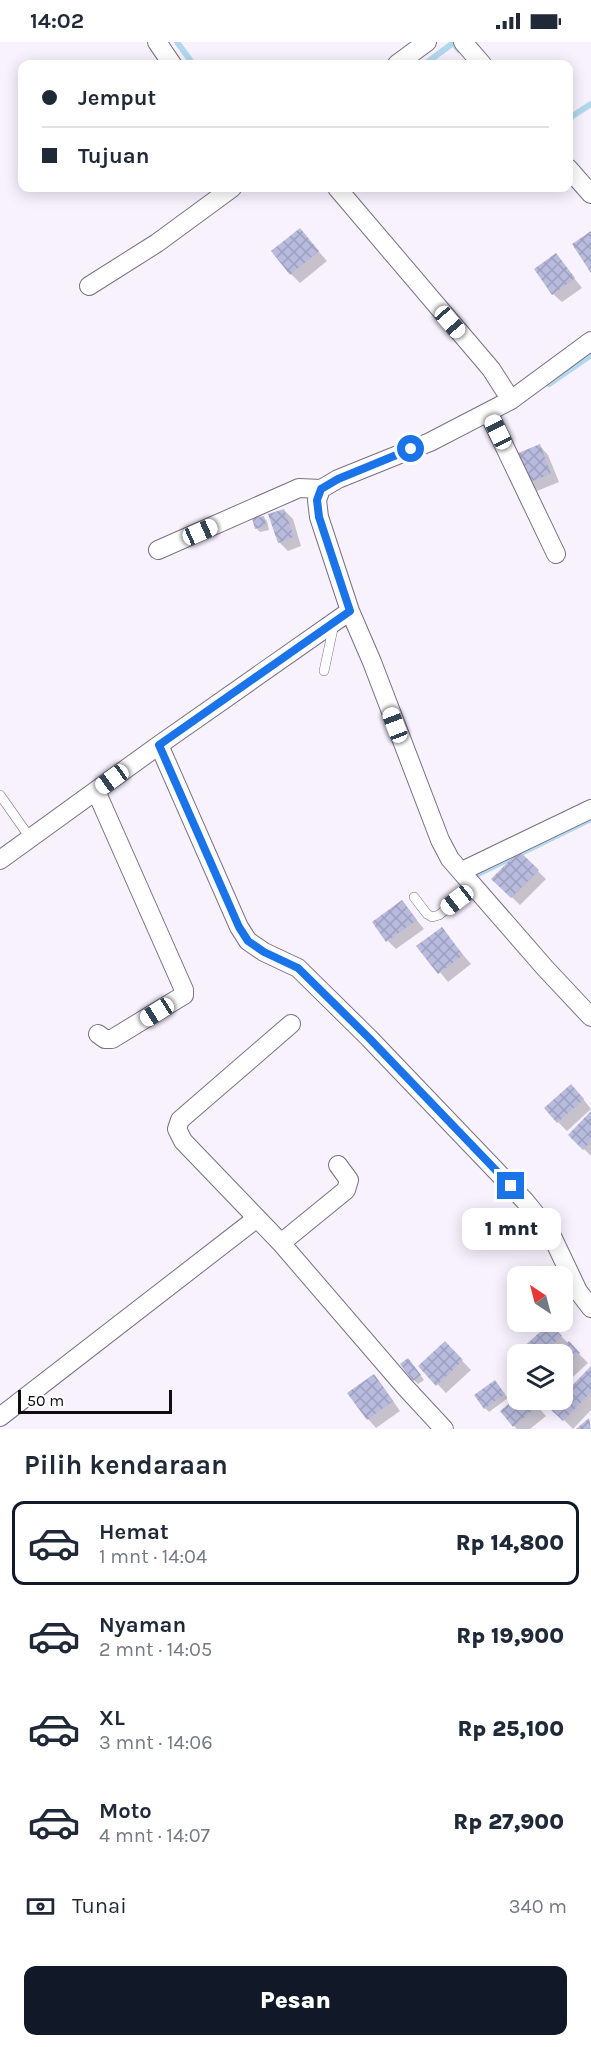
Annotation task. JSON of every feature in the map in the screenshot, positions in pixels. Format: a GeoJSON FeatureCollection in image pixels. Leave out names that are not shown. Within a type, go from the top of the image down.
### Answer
{"type":"FeatureCollection","features":[{"type":"Feature","properties":{"kind":"street"},"geometry":{"type":"LineString","coordinates":[[157,42],[169,60]]}},
{"type":"Feature","properties":{"kind":"street"},"geometry":{"type":"LineString","coordinates":[[402,60],[427,42]]}},
{"type":"Feature","properties":{"kind":"street"},"geometry":{"type":"LineString","coordinates":[[463,42],[479,60]]}},
{"type":"Feature","properties":{"kind":"street"},"geometry":{"type":"LineString","coordinates":[[573,174],[591,194]]}},
{"type":"Feature","properties":{"kind":"street"},"geometry":{"type":"LineString","coordinates":[[90,286],[157,243],[227,192]]}},
{"type":"Feature","properties":{"kind":"street"},"geometry":{"type":"LineString","coordinates":[[340,192],[491,369],[511,400]]}},
{"type":"Feature","properties":{"kind":"street"},"geometry":{"type":"LineString","coordinates":[[158,550],[299,488],[321,489],[338,479],[430,442],[511,400],[591,342]]}},
{"type":"Feature","properties":{"kind":"street"},"geometry":{"type":"LineString","coordinates":[[488,412],[556,554]]}},
{"type":"Feature","properties":{"kind":"street"},"geometry":{"type":"LineString","coordinates":[[321,489],[317,500],[319,517],[350,611],[372,662],[440,840],[450,859],[591,1017]]}},
{"type":"Feature","properties":{"kind":"street"},"geometry":{"type":"LineString","coordinates":[[0,860],[350,611]]}},
{"type":"Feature","properties":{"kind":"street"},"geometry":{"type":"LineString","coordinates":[[159,745],[239,927],[248,941],[264,952],[298,968],[369,1038],[525,1201],[550,1232],[578,1291],[591,1308]]}},
{"type":"Feature","properties":{"kind":"street"},"geometry":{"type":"LineString","coordinates":[[96,791],[184,990],[184,995],[112,1039],[105,1039],[98,1034]]}},
{"type":"Feature","properties":{"kind":"street"},"geometry":{"type":"LineString","coordinates":[[462,871],[591,808]]}},
{"type":"Feature","properties":{"kind":"street"},"geometry":{"type":"LineString","coordinates":[[291,1024],[180,1120],[177,1129],[183,1141],[281,1244],[444,1429]]}},
{"type":"Feature","properties":{"kind":"street"},"geometry":{"type":"LineString","coordinates":[[281,1244],[346,1190],[349,1180],[338,1165]]}},
{"type":"Feature","properties":{"kind":"street"},"geometry":{"type":"LineString","coordinates":[[0,1417],[257,1218]]}},
{"type":"Feature","properties":{"kind":"lane"},"geometry":{"type":"LineString","coordinates":[[324,671],[335,622]]}},
{"type":"Feature","properties":{"kind":"lane"},"geometry":{"type":"LineString","coordinates":[[0,795],[31,838]]}},
{"type":"Feature","properties":{"kind":"lane"},"geometry":{"type":"LineString","coordinates":[[414,897],[432,917],[439,915],[475,886]]}},
{"type":"Feature","properties":{"kind":"building"},"geometry":{"type":"Polygon","coordinates":[[[300,228],[319,251],[290,275],[271,251],[300,228]]]}},
{"type":"Feature","properties":{"kind":"building"},"geometry":{"type":"Polygon","coordinates":[[[591,231],[591,273],[572,244],[591,231]]]}},
{"type":"Feature","properties":{"kind":"building"},"geometry":{"type":"Polygon","coordinates":[[[556,253],[575,278],[552,295],[534,269],[556,253]]]}},
{"type":"Feature","properties":{"kind":"building"},"geometry":{"type":"Polygon","coordinates":[[[540,444],[551,474],[527,483],[516,454],[540,444]]]}},
{"type":"Feature","properties":{"kind":"building"},"geometry":{"type":"Polygon","coordinates":[[[284,509],[294,537],[278,543],[268,514],[284,509]]]}},
{"type":"Feature","properties":{"kind":"building"},"geometry":{"type":"Polygon","coordinates":[[[264,516],[266,526],[255,529],[252,518],[264,516]]]}},
{"type":"Feature","properties":{"kind":"building"},"geometry":{"type":"Polygon","coordinates":[[[519,851],[539,870],[511,898],[491,879],[519,851]]]}},
{"type":"Feature","properties":{"kind":"building"},"geometry":{"type":"Polygon","coordinates":[[[402,900],[417,920],[386,942],[372,922],[402,900]]]}},
{"type":"Feature","properties":{"kind":"building"},"geometry":{"type":"Polygon","coordinates":[[[442,927],[463,955],[438,974],[416,946],[442,927]]]}},
{"type":"Feature","properties":{"kind":"building"},"geometry":{"type":"Polygon","coordinates":[[[571,1084],[584,1099],[557,1123],[544,1108],[571,1084]]]}},
{"type":"Feature","properties":{"kind":"building"},"geometry":{"type":"Polygon","coordinates":[[[591,1111],[591,1141],[583,1150],[568,1135],[591,1111]]]}},
{"type":"Feature","properties":{"kind":"building"},"geometry":{"type":"Polygon","coordinates":[[[540,1332],[558,1332],[562,1336],[553,1344],[527,1344],[540,1332]]]}},
{"type":"Feature","properties":{"kind":"building"},"geometry":{"type":"Polygon","coordinates":[[[445,1341],[463,1360],[436,1386],[418,1366],[445,1341]]]}},
{"type":"Feature","properties":{"kind":"building"},"geometry":{"type":"Polygon","coordinates":[[[573,1345],[580,1353],[573,1360],[573,1345]]]}},
{"type":"Feature","properties":{"kind":"building"},"geometry":{"type":"Polygon","coordinates":[[[408,1358],[421,1375],[413,1381],[400,1364],[408,1358]]]}},
{"type":"Feature","properties":{"kind":"building"},"geometry":{"type":"Polygon","coordinates":[[[591,1366],[591,1392],[563,1421],[551,1410],[573,1410],[573,1385],[591,1366]]]}},
{"type":"Feature","properties":{"kind":"building"},"geometry":{"type":"Polygon","coordinates":[[[374,1374],[393,1401],[367,1420],[347,1393],[374,1374]]]}},
{"type":"Feature","properties":{"kind":"building"},"geometry":{"type":"Polygon","coordinates":[[[495,1380],[505,1394],[484,1409],[474,1395],[495,1380]]]}},
{"type":"Feature","properties":{"kind":"building"},"geometry":{"type":"Polygon","coordinates":[[[507,1405],[507,1410],[533,1410],[513,1427],[500,1411],[507,1405]]]}},
{"type":"Feature","properties":{"kind":"building"},"geometry":{"type":"Polygon","coordinates":[[[589,1418],[591,1429],[576,1429],[589,1418]]]}},
{"type":"Feature","properties":{"kind":"waterway"},"geometry":{"type":"LineString","coordinates":[[177,42],[190,60]]}},
{"type":"Feature","properties":{"kind":"waterway"},"geometry":{"type":"LineString","coordinates":[[430,60],[453,43],[459,50]]}},
{"type":"Feature","properties":{"kind":"waterway"},"geometry":{"type":"LineString","coordinates":[[573,116],[591,104]]}},
{"type":"Feature","properties":{"kind":"waterway"},"geometry":{"type":"LineString","coordinates":[[549,384],[591,355]]}},
{"type":"Feature","properties":{"kind":"waterway"},"geometry":{"type":"LineString","coordinates":[[476,875],[591,819]]}},
{"type":"Feature","properties":{"kind":"route"},"geometry":{"type":"LineString","coordinates":[[411,449],[338,479],[321,489],[317,500],[319,517],[350,611],[159,745],[239,927],[248,941],[264,952],[298,968],[369,1038],[511,1186]]}}]}
